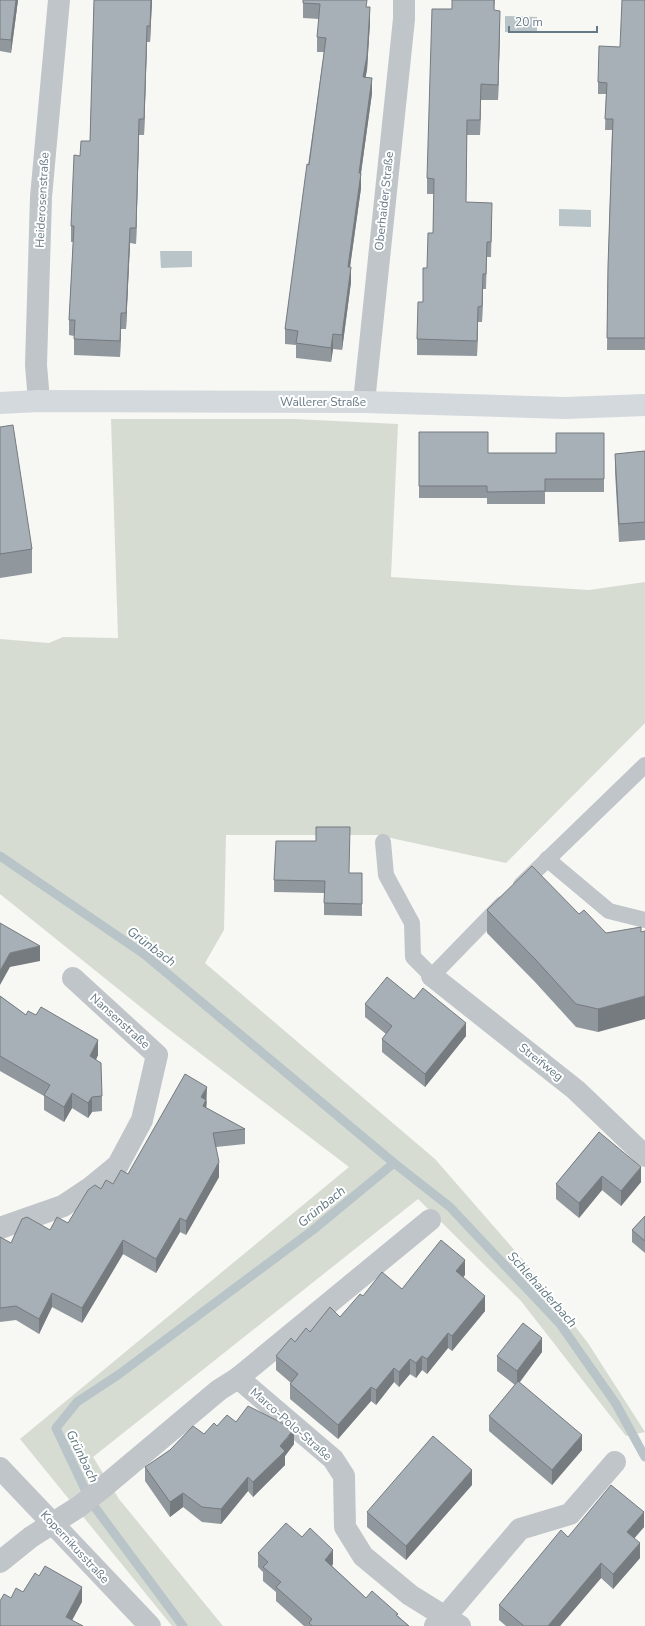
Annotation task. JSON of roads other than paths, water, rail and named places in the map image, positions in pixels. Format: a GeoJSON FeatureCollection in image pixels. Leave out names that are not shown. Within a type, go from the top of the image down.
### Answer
{"type":"FeatureCollection","features":[{"type":"Feature","properties":{"kind":"street","name":"Heiderosenstraße"},"geometry":{"type":"LineString","coordinates":[[39,401],[36,365],[41,197],[59,0]]}},
{"type":"Feature","properties":{"kind":"street","name":"Oberhaider Straße"},"geometry":{"type":"LineString","coordinates":[[364,402],[404,19],[404,0]]}},
{"type":"Feature","properties":{"kind":"street","name":"Wallerer Straße"},"geometry":{"type":"LineString","coordinates":[[0,403],[39,401],[364,402],[565,408],[645,405]]}},
{"type":"Feature","properties":{"kind":"street","name":"Streifweg"},"geometry":{"type":"LineString","coordinates":[[432,976],[576,1090],[645,1156]]}},
{"type":"Feature","properties":{"kind":"street","name":"Nansenstraße"},"geometry":{"type":"LineString","coordinates":[[0,1228],[63,1206],[90,1188],[118,1165],[142,1120],[157,1055],[73,978]]}},
{"type":"Feature","properties":{"kind":"street","name":"Marco-Polo-Straße"},"geometry":{"type":"LineString","coordinates":[[0,1562],[31,1537],[80,1506],[219,1390],[238,1378],[430,1220]]}},
{"type":"Feature","properties":{"kind":"street","name":"Marco-Polo-Straße"},"geometry":{"type":"LineString","coordinates":[[238,1378],[333,1459],[344,1476],[345,1527],[363,1556],[447,1623],[520,1529],[570,1514],[615,1462]]}},
{"type":"Feature","properties":{"kind":"street","name":"Kopernikusstraße"},"geometry":{"type":"LineString","coordinates":[[0,1468],[150,1626]]}},
{"type":"Feature","properties":{"kind":"lane"},"geometry":{"type":"LineString","coordinates":[[383,842],[386,875],[412,923],[413,957],[432,976],[645,765]]}},
{"type":"Feature","properties":{"kind":"lane"},"geometry":{"type":"LineString","coordinates":[[548,860],[609,911],[645,920]]}},
{"type":"Feature","properties":{"kind":"waterway","name":"Grünbach"},"geometry":{"type":"LineString","coordinates":[[0,856],[144,954],[394,1163],[313,1230],[118,1375],[77,1402],[56,1428],[91,1502],[183,1626]]}},
{"type":"Feature","properties":{"kind":"waterway","name":"Schlehaiderbach"},"geometry":{"type":"LineString","coordinates":[[394,1163],[450,1207],[560,1324],[616,1404],[645,1457]]}}]}
